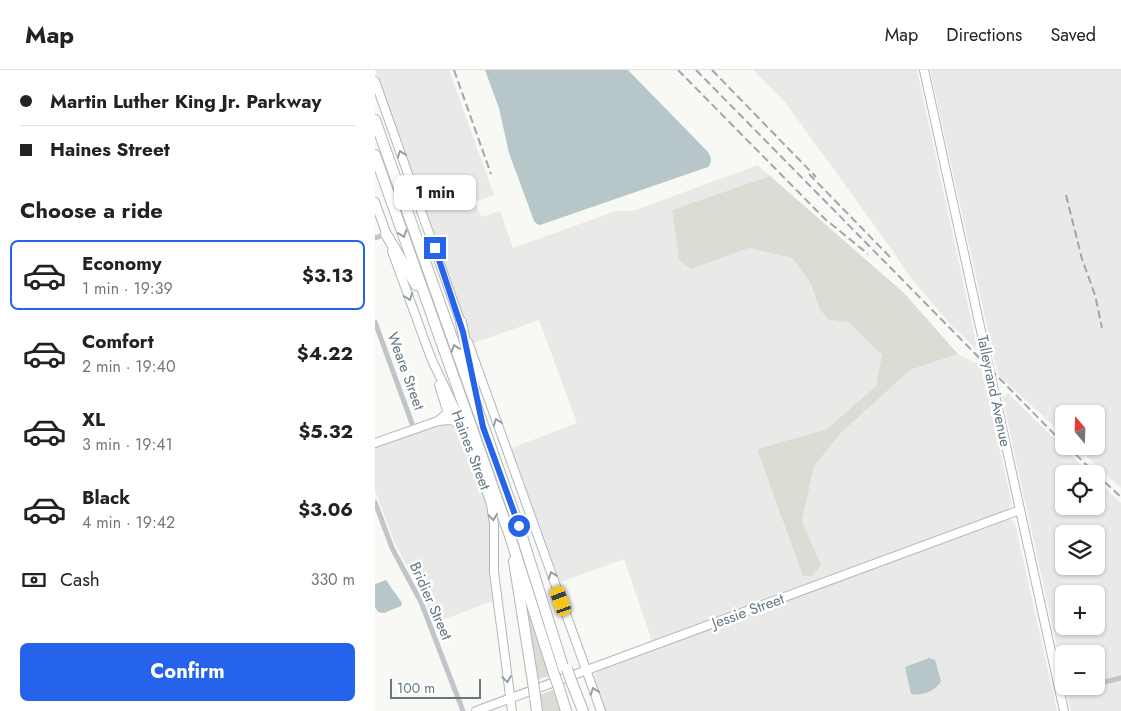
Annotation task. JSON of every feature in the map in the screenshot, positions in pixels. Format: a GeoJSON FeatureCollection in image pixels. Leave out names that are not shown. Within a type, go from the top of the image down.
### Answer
{"type":"FeatureCollection","features":[{"type":"Feature","properties":{"kind":"highway"},"geometry":{"type":"LineString","coordinates":[[375,120],[519,526],[550,625],[562,671],[559,688],[566,711]]}},
{"type":"Feature","properties":{"kind":"highway"},"geometry":{"type":"LineString","coordinates":[[375,155],[509,533],[562,671],[583,711]]}},
{"type":"Feature","properties":{"kind":"highway"},"geometry":{"type":"LineString","coordinates":[[386,234],[409,271],[437,327]]}},
{"type":"Feature","properties":{"kind":"highway"},"geometry":{"type":"LineString","coordinates":[[461,322],[483,427]]}},
{"type":"Feature","properties":{"kind":"highway"},"geometry":{"type":"LineString","coordinates":[[509,533],[537,711]]}},
{"type":"Feature","properties":{"kind":"highway"},"geometry":{"type":"LineString","coordinates":[[570,684],[578,711]]}},
{"type":"Feature","properties":{"kind":"street","name":"Talleyrand Avenue"},"geometry":{"type":"LineString","coordinates":[[924,70],[1055,674]]}},
{"type":"Feature","properties":{"kind":"street"},"geometry":{"type":"LineString","coordinates":[[375,81],[601,711]]}},
{"type":"Feature","properties":{"kind":"street","name":"Haines Street"},"geometry":{"type":"LineString","coordinates":[[375,202],[431,358],[464,428],[493,512],[494,572],[512,711]]}},
{"type":"Feature","properties":{"kind":"street"},"geometry":{"type":"LineString","coordinates":[[375,238],[386,234]]}},
{"type":"Feature","properties":{"kind":"street","name":"Weare Street"},"geometry":{"type":"LineString","coordinates":[[375,322],[414,429]]}},
{"type":"Feature","properties":{"kind":"street"},"geometry":{"type":"LineString","coordinates":[[431,358],[446,406],[446,414],[438,421]]}},
{"type":"Feature","properties":{"kind":"street"},"geometry":{"type":"LineString","coordinates":[[375,443],[438,421],[452,420],[464,428]]}},
{"type":"Feature","properties":{"kind":"street","name":"Bridier Street"},"geometry":{"type":"LineString","coordinates":[[375,502],[392,548],[421,602],[463,711]]}},
{"type":"Feature","properties":{"kind":"street","name":"Jessie Street"},"geometry":{"type":"LineString","coordinates":[[476,711],[1020,510]]}},
{"type":"Feature","properties":{"kind":"street"},"geometry":{"type":"LineString","coordinates":[[1105,682],[1121,678]]}},
{"type":"Feature","properties":{"kind":"street","name":"Talleyrand Avenue"},"geometry":{"type":"LineString","coordinates":[[1059,695],[1063,711]]}},
{"type":"Feature","properties":{"kind":"shaded area"},"geometry":{"type":"Polygon","coordinates":[[[375,70],[449,70],[494,195],[475,202],[481,217],[500,211],[513,248],[616,211],[633,211],[758,165],[770,176],[672,210],[679,260],[691,269],[749,248],[792,258],[810,282],[820,310],[829,320],[848,322],[882,355],[876,386],[827,429],[757,449],[821,565],[802,521],[814,466],[842,432],[910,370],[958,354],[981,366],[1012,504],[1005,512],[652,641],[624,559],[558,583],[509,449],[577,423],[539,320],[471,344],[375,70]]]}},
{"type":"Feature","properties":{"kind":"shaded area"},"geometry":{"type":"Polygon","coordinates":[[[485,70],[628,70],[708,152],[711,158],[710,163],[708,167],[540,225],[537,224],[534,221],[509,153],[499,108],[485,70]]]}},
{"type":"Feature","properties":{"kind":"shaded area"},"geometry":{"type":"Polygon","coordinates":[[[753,70],[917,70],[978,351],[950,324],[908,274],[785,102],[753,70]]]}},
{"type":"Feature","properties":{"kind":"shaded area"},"geometry":{"type":"Polygon","coordinates":[[[930,70],[1121,70],[1121,488],[1105,473],[1105,465],[1096,465],[1085,455],[1105,455],[1105,405],[1055,405],[1055,427],[998,375],[930,70]]]}},
{"type":"Feature","properties":{"kind":"shaded area"},"geometry":{"type":"Polygon","coordinates":[[[770,176],[904,293],[958,354],[910,370],[842,432],[814,466],[802,521],[821,565],[812,576],[803,576],[757,449],[827,429],[876,386],[882,355],[848,322],[829,320],[820,310],[810,282],[792,258],[749,248],[691,269],[679,260],[672,210],[770,176]]]}},
{"type":"Feature","properties":{"kind":"shaded area"},"geometry":{"type":"Polygon","coordinates":[[[1009,394],[1055,439],[1055,455],[1071,455],[1081,465],[1055,465],[1055,515],[1105,515],[1105,488],[1121,503],[1121,711],[1071,711],[1067,695],[1105,695],[1105,645],[1057,645],[1002,396],[1009,394]]]}},
{"type":"Feature","properties":{"kind":"shaded area"},"geometry":{"type":"Polygon","coordinates":[[[453,422],[462,430],[489,507],[496,600],[434,623],[425,600],[395,543],[375,490],[375,448],[442,423],[453,422]]]}},
{"type":"Feature","properties":{"kind":"shaded area"},"geometry":{"type":"Polygon","coordinates":[[[1007,519],[1015,523],[1057,711],[604,711],[594,682],[595,674],[603,668],[1007,519]]]}},
{"type":"Feature","properties":{"kind":"shaded area"},"geometry":{"type":"Polygon","coordinates":[[[386,580],[402,603],[401,606],[384,613],[378,612],[375,607],[375,584],[386,580]]]}},
{"type":"Feature","properties":{"kind":"shaded area"},"geometry":{"type":"Polygon","coordinates":[[[523,588],[549,676],[537,680],[523,588]]]}},
{"type":"Feature","properties":{"kind":"shaded area"},"geometry":{"type":"Polygon","coordinates":[[[929,658],[935,660],[941,681],[939,685],[928,692],[911,694],[905,667],[929,658]]]}},
{"type":"Feature","properties":{"kind":"shaded area"},"geometry":{"type":"Polygon","coordinates":[[[553,690],[561,711],[541,711],[539,695],[553,690]]]}},
{"type":"Feature","properties":{"kind":"railway"},"geometry":{"type":"LineString","coordinates":[[454,70],[491,174]]}},
{"type":"Feature","properties":{"kind":"railway"},"geometry":{"type":"LineString","coordinates":[[678,70],[825,219],[868,254]]}},
{"type":"Feature","properties":{"kind":"railway"},"geometry":{"type":"LineString","coordinates":[[696,70],[1055,435]]}},
{"type":"Feature","properties":{"kind":"railway"},"geometry":{"type":"LineString","coordinates":[[712,70],[816,177]]}},
{"type":"Feature","properties":{"kind":"railway"},"geometry":{"type":"LineString","coordinates":[[809,174],[891,258]]}},
{"type":"Feature","properties":{"kind":"railway"},"geometry":{"type":"LineString","coordinates":[[1066,195],[1082,259],[1095,295],[1102,328]]}},
{"type":"Feature","properties":{"kind":"railway"},"geometry":{"type":"LineString","coordinates":[[1076,455],[1087,465]]}},
{"type":"Feature","properties":{"kind":"railway"},"geometry":{"type":"LineString","coordinates":[[1105,482],[1121,497]]}},
{"type":"Feature","properties":{"kind":"route"},"geometry":{"type":"LineString","coordinates":[[435,248],[461,322],[483,427],[519,526]]}}]}
